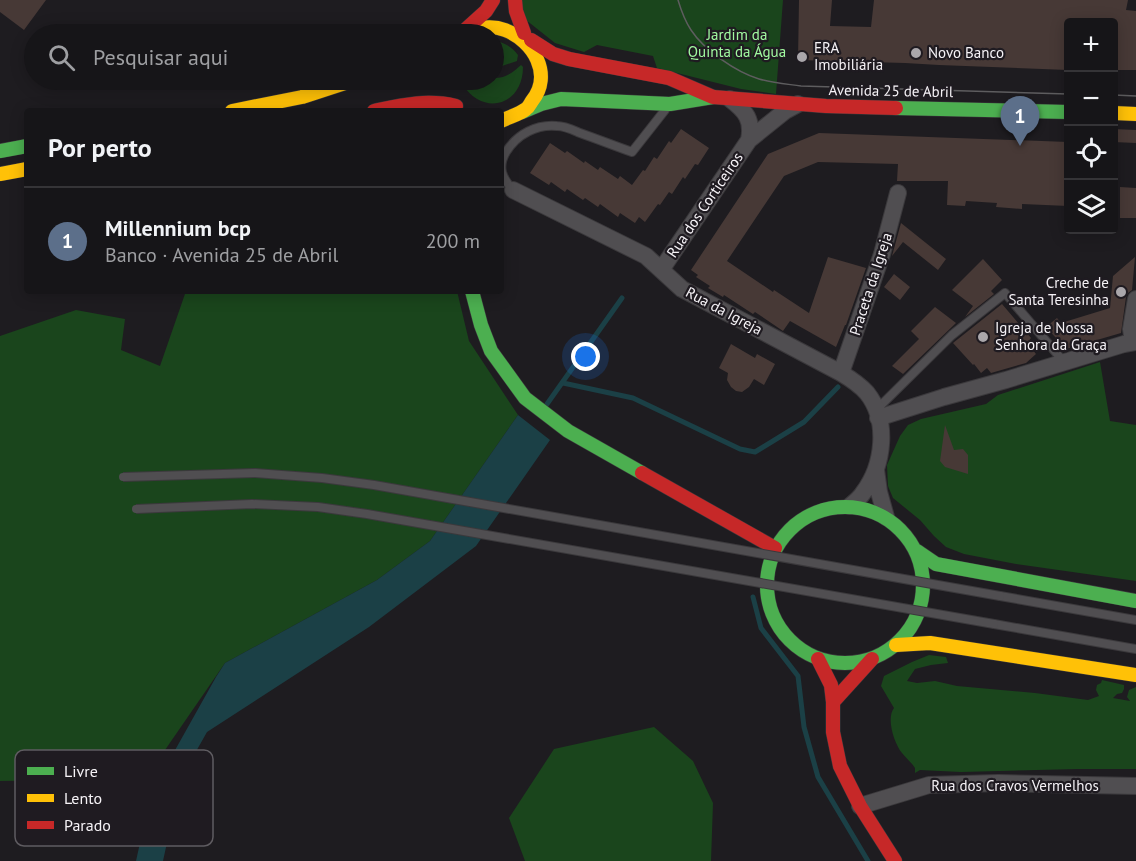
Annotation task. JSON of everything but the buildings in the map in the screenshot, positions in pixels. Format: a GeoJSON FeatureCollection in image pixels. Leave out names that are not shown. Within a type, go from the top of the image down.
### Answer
{"type":"FeatureCollection","features":[{"type":"Feature","properties":{"kind":"main road"},"geometry":{"type":"LineString","coordinates":[[471,24],[486,11],[493,0]]}},
{"type":"Feature","properties":{"kind":"main road"},"geometry":{"type":"LineString","coordinates":[[504,130],[511,117],[531,103],[541,82],[541,59],[537,49],[527,37],[516,11],[515,0]]}},
{"type":"Feature","properties":{"kind":"main road","name":"Avenida 25 de Abril"},"geometry":{"type":"LineString","coordinates":[[480,24],[484,22],[505,23],[515,27],[552,54],[669,78],[713,97]]}},
{"type":"Feature","properties":{"kind":"main road"},"geometry":{"type":"LineString","coordinates":[[248,108],[302,98],[325,90]]}},
{"type":"Feature","properties":{"kind":"main road"},"geometry":{"type":"LineString","coordinates":[[446,90],[458,108]]}},
{"type":"Feature","properties":{"kind":"main road","name":"Avenida 25 de Abril"},"geometry":{"type":"LineString","coordinates":[[511,117],[536,104],[561,99],[670,104],[713,97],[826,106],[1064,112]]}},
{"type":"Feature","properties":{"kind":"main road"},"geometry":{"type":"LineString","coordinates":[[388,108],[422,101],[442,102],[457,108]]}},
{"type":"Feature","properties":{"kind":"main road"},"geometry":{"type":"LineString","coordinates":[[1118,113],[1136,114]]}},
{"type":"Feature","properties":{"kind":"main road"},"geometry":{"type":"LineString","coordinates":[[0,151],[24,147]]}},
{"type":"Feature","properties":{"kind":"main road"},"geometry":{"type":"LineString","coordinates":[[0,174],[24,170]]}},
{"type":"Feature","properties":{"kind":"main road"},"geometry":{"type":"LineString","coordinates":[[473,294],[491,351],[525,398],[568,431],[775,548]]}},
{"type":"Feature","properties":{"kind":"main road"},"geometry":{"type":"LineString","coordinates":[[833,702],[872,659],[896,645],[913,626],[922,602],[924,576],[917,551],[904,532],[886,517],[869,509],[850,506],[828,508],[806,516],[788,530],[775,548],[767,574],[768,601],[777,626],[795,646],[818,659],[845,664],[872,659]]}},
{"type":"Feature","properties":{"kind":"main road"},"geometry":{"type":"LineString","coordinates":[[917,551],[936,564],[1136,601]]}},
{"type":"Feature","properties":{"kind":"main road"},"geometry":{"type":"LineString","coordinates":[[896,645],[930,643],[1136,675]]}},
{"type":"Feature","properties":{"kind":"main road"},"geometry":{"type":"LineString","coordinates":[[818,659],[831,685],[833,732],[840,766],[860,806],[895,861]]}},
{"type":"Feature","properties":{"kind":"street"},"geometry":{"type":"LineString","coordinates":[[730,99],[747,116],[750,124],[749,140]]}},
{"type":"Feature","properties":{"kind":"street","name":"Rua dos Corticeiros"},"geometry":{"type":"LineString","coordinates":[[661,270],[749,140],[785,111],[798,104]]}},
{"type":"Feature","properties":{"kind":"street","name":"Rua da Igreja"},"geometry":{"type":"LineString","coordinates":[[513,190],[646,256],[682,289],[841,373],[865,391],[877,414],[882,434],[882,446],[876,470],[862,495],[850,506]]}},
{"type":"Feature","properties":{"kind":"street","name":"Praceta da Igreja"},"geometry":{"type":"LineString","coordinates":[[841,373],[882,254],[898,193]]}},
{"type":"Feature","properties":{"kind":"street"},"geometry":{"type":"LineString","coordinates":[[877,414],[1006,380],[1135,342],[1131,329],[1136,299]]}},
{"type":"Feature","properties":{"kind":"street","name":"Rua da Igreja"},"geometry":{"type":"LineString","coordinates":[[876,470],[886,517]]}},
{"type":"Feature","properties":{"kind":"street","name":"Rua dos Cravos Vermelhos"},"geometry":{"type":"LineString","coordinates":[[860,806],[929,785],[998,783],[1136,786]]}},
{"type":"Feature","properties":{"kind":"lane"},"geometry":{"type":"LineString","coordinates":[[504,156],[510,146],[525,133],[540,126],[560,126],[632,152],[670,104]]}},
{"type":"Feature","properties":{"kind":"lane"},"geometry":{"type":"LineString","coordinates":[[504,180],[513,190]]}},
{"type":"Feature","properties":{"kind":"lane"},"geometry":{"type":"LineString","coordinates":[[877,414],[952,335],[1005,293],[1064,362]]}},
{"type":"Feature","properties":{"kind":"lane"},"geometry":{"type":"LineString","coordinates":[[123,477],[255,474],[322,478],[1136,620]]}},
{"type":"Feature","properties":{"kind":"lane"},"geometry":{"type":"LineString","coordinates":[[136,509],[252,504],[318,507],[357,512],[1136,649]]}},
{"type":"Feature","properties":{"kind":"green space","name":"Jardim da Quinta da Água"},"geometry":{"type":"Polygon","coordinates":[[[520,0],[783,0],[776,94],[741,89],[657,68],[653,56],[597,45],[584,52],[555,43],[526,20],[520,0]]]}},
{"type":"Feature","properties":{"kind":"green space"},"geometry":{"type":"Polygon","coordinates":[[[504,44],[518,55],[517,61],[504,65],[504,44]]]}},
{"type":"Feature","properties":{"kind":"green space"},"geometry":{"type":"Polygon","coordinates":[[[521,65],[523,67],[517,90],[510,98],[501,102],[481,101],[468,90],[504,90],[504,76],[521,65]]]}},
{"type":"Feature","properties":{"kind":"green space"},"geometry":{"type":"Polygon","coordinates":[[[185,294],[458,294],[469,341],[518,415],[430,541],[377,580],[225,663],[165,750],[15,750],[15,781],[0,781],[0,336],[76,310],[125,319],[121,350],[160,366],[185,294]]]}},
{"type":"Feature","properties":{"kind":"green space"},"geometry":{"type":"Polygon","coordinates":[[[1100,362],[1110,421],[1136,425],[1136,581],[1016,564],[964,554],[946,547],[920,520],[893,498],[888,486],[887,465],[900,436],[908,425],[921,419],[986,404],[998,395],[1100,362]]]}},
{"type":"Feature","properties":{"kind":"green space"},"geometry":{"type":"Polygon","coordinates":[[[929,655],[946,657],[948,663],[915,669],[907,681],[917,683],[935,681],[957,686],[1088,700],[1099,696],[1096,690],[1102,680],[1124,685],[1122,693],[1113,698],[1130,701],[1127,697],[1129,690],[1136,687],[1136,769],[961,772],[920,770],[915,773],[915,768],[896,743],[891,724],[894,708],[881,686],[884,676],[929,655]]]}},
{"type":"Feature","properties":{"kind":"green space"},"geometry":{"type":"Polygon","coordinates":[[[654,727],[693,761],[713,803],[711,861],[525,861],[509,818],[554,749],[654,727]]]}},
{"type":"Feature","properties":{"kind":"water"},"geometry":{"type":"Polygon","coordinates":[[[518,415],[550,440],[476,546],[369,627],[207,732],[197,750],[175,750],[225,663],[377,580],[430,541],[518,415]]]}},
{"type":"Feature","properties":{"kind":"water"},"geometry":{"type":"Polygon","coordinates":[[[139,846],[166,846],[163,861],[136,861],[139,846]]]}},
{"type":"Feature","properties":{"kind":"waterway"},"geometry":{"type":"LineString","coordinates":[[547,404],[622,298]]}},
{"type":"Feature","properties":{"kind":"waterway"},"geometry":{"type":"LineString","coordinates":[[563,383],[633,398],[740,449],[755,452],[804,422],[838,387]]}},
{"type":"Feature","properties":{"kind":"waterway"},"geometry":{"type":"LineString","coordinates":[[753,597],[761,628],[798,676],[804,727],[818,777],[868,861]]}},
{"type":"Feature","properties":{"kind":"tram line"},"geometry":{"type":"LineString","coordinates":[[678,0],[689,27],[704,45],[731,66],[764,80],[801,86],[1064,94]]}},
{"type":"Feature","properties":{"kind":"tram line"},"geometry":{"type":"LineString","coordinates":[[1118,95],[1136,96]]}},
{"type":"Feature","properties":{"kind":"traffic: fast"},"geometry":{"type":"LineString","coordinates":[[522,112],[561,99],[670,104],[713,97]]}},
{"type":"Feature","properties":{"kind":"traffic: fast"},"geometry":{"type":"LineString","coordinates":[[896,108],[1064,112]]}},
{"type":"Feature","properties":{"kind":"traffic: fast"},"geometry":{"type":"LineString","coordinates":[[0,151],[24,147]]}},
{"type":"Feature","properties":{"kind":"traffic: fast"},"geometry":{"type":"LineString","coordinates":[[473,294],[491,351],[525,398],[568,431],[642,473]]}},
{"type":"Feature","properties":{"kind":"traffic: fast"},"geometry":{"type":"LineString","coordinates":[[845,507],[860,508],[875,513],[889,520],[900,530],[910,541],[917,555],[922,570],[923,585],[922,600],[917,615],[910,629],[900,640],[889,650],[875,657],[860,662],[845,663],[830,662],[815,657],[801,650],[790,640],[780,629],[773,615],[768,600],[767,585],[768,570],[773,555],[780,541],[790,530],[801,520],[815,513],[830,508],[845,507]]}},
{"type":"Feature","properties":{"kind":"traffic: fast"},"geometry":{"type":"LineString","coordinates":[[917,551],[936,564],[1136,601]]}},
{"type":"Feature","properties":{"kind":"traffic: slow"},"geometry":{"type":"LineString","coordinates":[[504,30],[515,35],[532,50],[537,60],[541,80],[538,91],[527,108],[504,120]]}},
{"type":"Feature","properties":{"kind":"traffic: slow"},"geometry":{"type":"LineString","coordinates":[[247,108],[302,97],[323,90]]}},
{"type":"Feature","properties":{"kind":"traffic: slow"},"geometry":{"type":"LineString","coordinates":[[1118,113],[1136,114]]}},
{"type":"Feature","properties":{"kind":"traffic: slow"},"geometry":{"type":"LineString","coordinates":[[0,174],[24,170]]}},
{"type":"Feature","properties":{"kind":"traffic: slow"},"geometry":{"type":"LineString","coordinates":[[896,645],[930,643],[1136,675]]}},
{"type":"Feature","properties":{"kind":"traffic: jam"},"geometry":{"type":"LineString","coordinates":[[472,24],[486,11],[493,0]]}},
{"type":"Feature","properties":{"kind":"traffic: jam"},"geometry":{"type":"LineString","coordinates":[[515,0],[516,11],[524,33]]}},
{"type":"Feature","properties":{"kind":"traffic: jam"},"geometry":{"type":"LineString","coordinates":[[531,40],[553,54],[669,78],[713,97],[826,106],[896,108]]}},
{"type":"Feature","properties":{"kind":"traffic: jam"},"geometry":{"type":"LineString","coordinates":[[390,108],[425,103],[456,106]]}},
{"type":"Feature","properties":{"kind":"traffic: jam"},"geometry":{"type":"LineString","coordinates":[[642,473],[775,548]]}},
{"type":"Feature","properties":{"kind":"traffic: jam"},"geometry":{"type":"LineString","coordinates":[[818,659],[831,685],[833,732],[840,766],[860,806],[895,861]]}},
{"type":"Feature","properties":{"kind":"traffic: jam"},"geometry":{"type":"LineString","coordinates":[[833,702],[872,659]]}},
{"type":"Feature","properties":{"kind":"place","name":"Novo Banco"},"geometry":{"type":"Point","coordinates":[916,53]}},
{"type":"Feature","properties":{"kind":"place","name":"ERA Imobiliária"},"geometry":{"type":"Point","coordinates":[802,57]}},
{"type":"Feature","properties":{"kind":"place","name":"Millennium bcp"},"geometry":{"type":"Point","coordinates":[1020,146]}},
{"type":"Feature","properties":{"kind":"place","name":"Creche de Santa Teresinha"},"geometry":{"type":"Point","coordinates":[1121,292]}},
{"type":"Feature","properties":{"kind":"place","name":"Igreja de Nossa Senhora da Graça"},"geometry":{"type":"Point","coordinates":[983,337]}}]}
